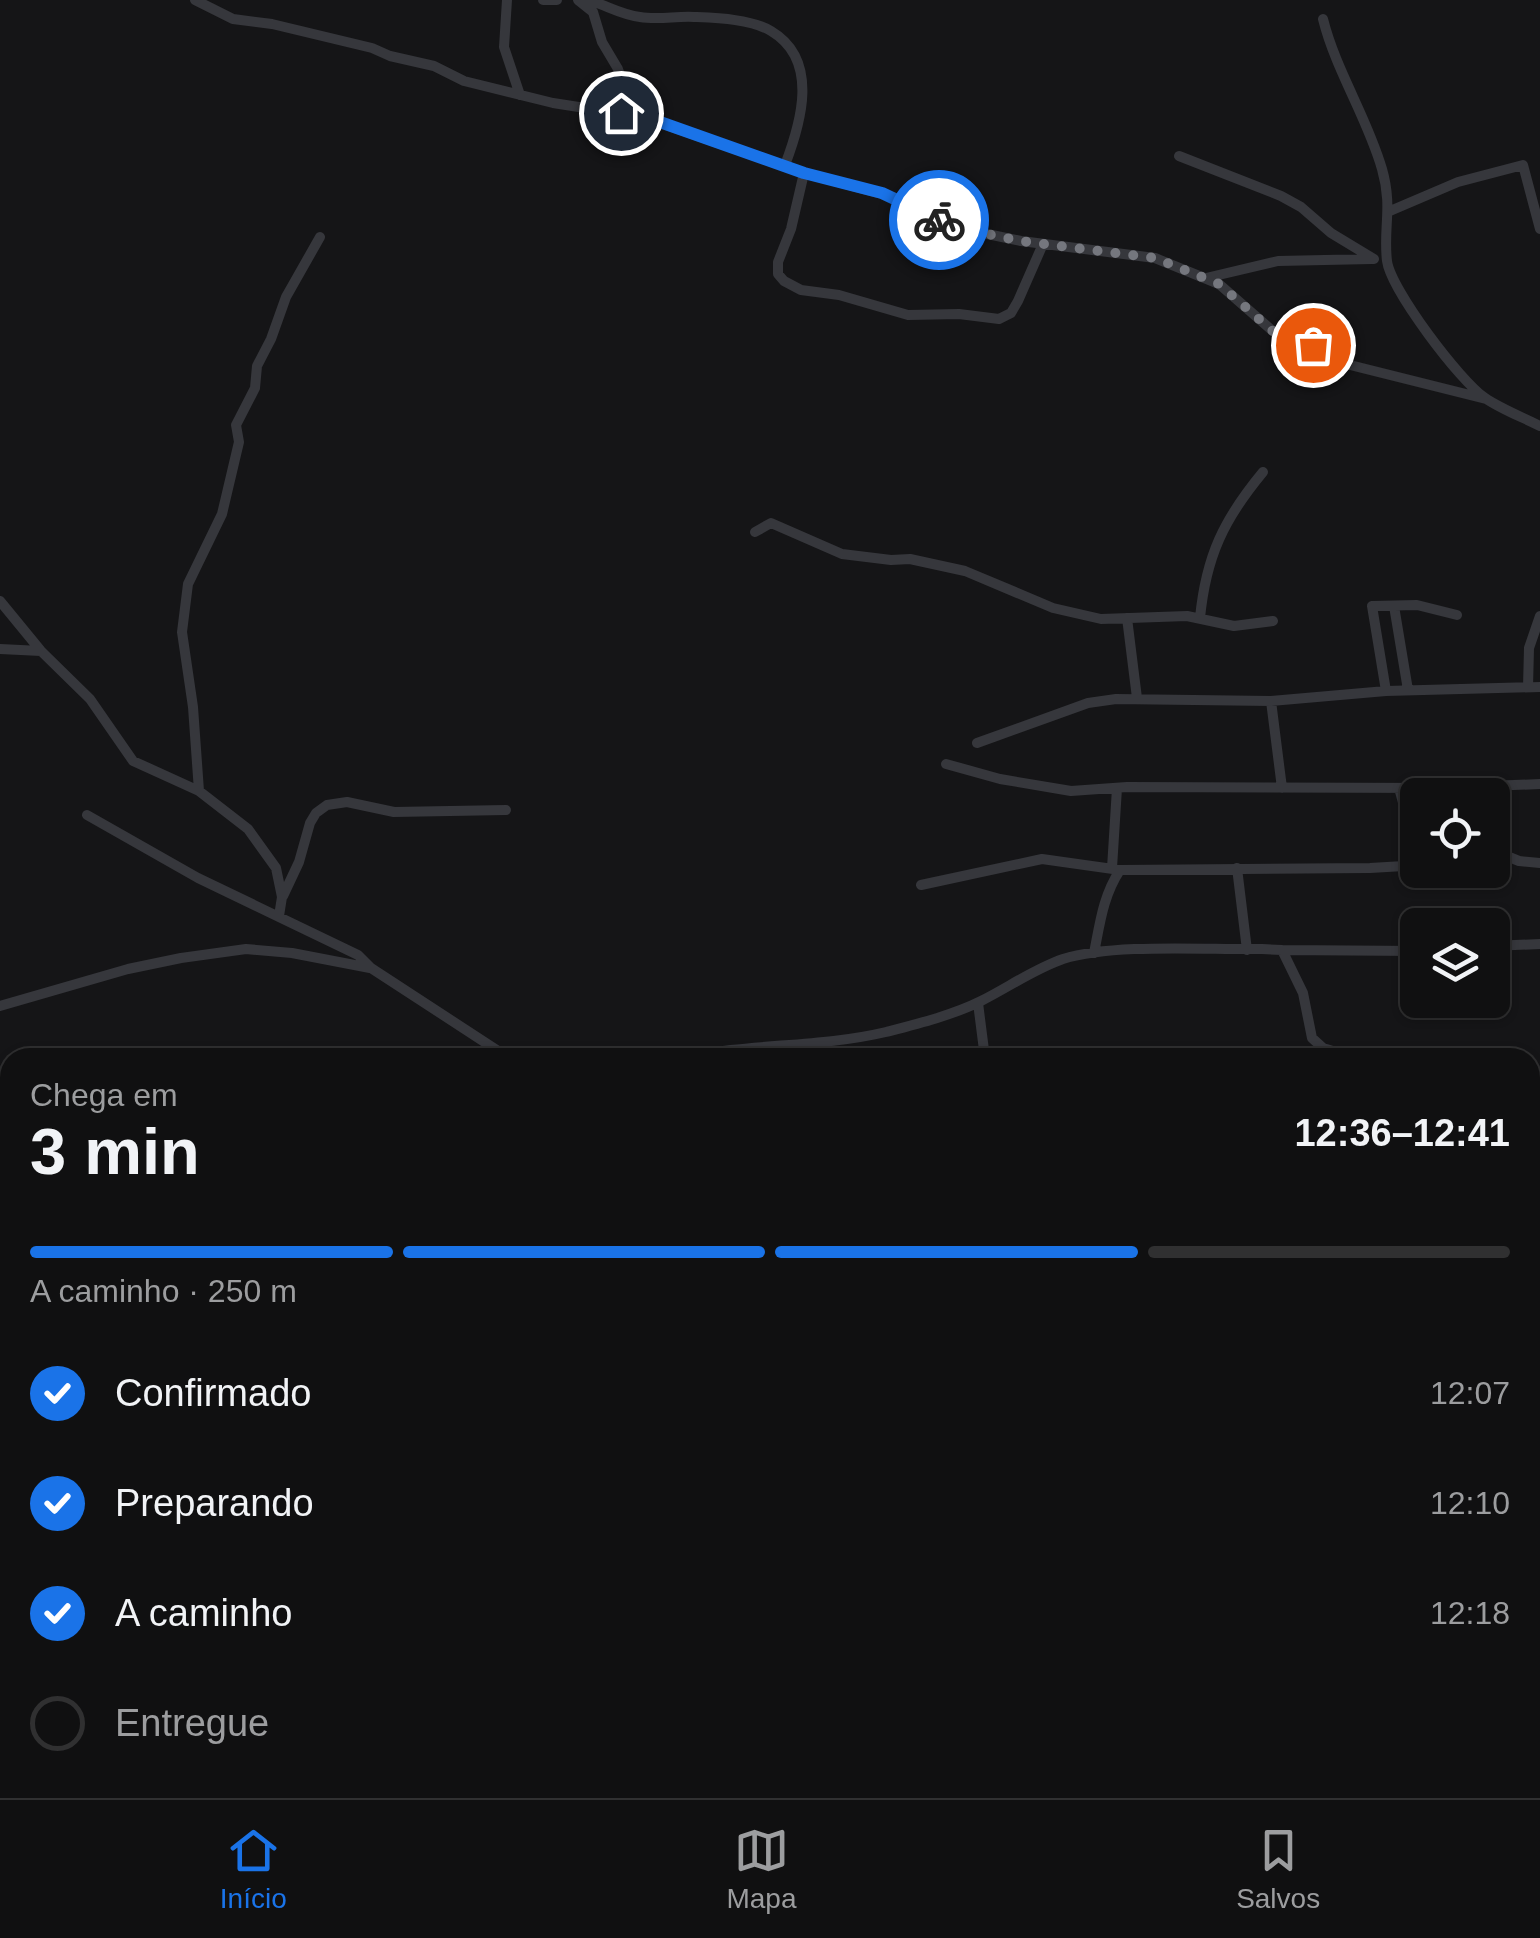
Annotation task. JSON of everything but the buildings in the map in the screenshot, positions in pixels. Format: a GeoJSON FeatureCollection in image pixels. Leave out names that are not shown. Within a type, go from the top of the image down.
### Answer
{"type":"FeatureCollection","features":[{"type":"Feature","properties":{"kind":"street"},"geometry":{"type":"LineString","coordinates":[[195,0],[233,19],[272,24],[291,32],[372,48],[434,66],[454,78],[520,95],[643,116],[804,173],[882,193],[963,229],[1155,258],[1234,295],[1283,340],[1308,342],[1338,362],[1486,399],[1540,426]]}},
{"type":"Feature","properties":{"kind":"street"},"geometry":{"type":"LineString","coordinates":[[507,0],[504,47],[520,95]]}},
{"type":"Feature","properties":{"kind":"street"},"geometry":{"type":"LineString","coordinates":[[543,0],[556,0]]}},
{"type":"Feature","properties":{"kind":"street"},"geometry":{"type":"LineString","coordinates":[[578,0],[593,12],[630,104],[643,116]]}},
{"type":"Feature","properties":{"kind":"street"},"geometry":{"type":"LineString","coordinates":[[588,0],[640,17],[689,16],[727,21],[755,25],[778,36],[799,62],[802,79],[799,127],[785,165]]}},
{"type":"Feature","properties":{"kind":"street"},"geometry":{"type":"LineString","coordinates":[[1323,18],[1331,51],[1381,167],[1390,211],[1387,264],[1448,362],[1486,399]]}},
{"type":"Feature","properties":{"kind":"street"},"geometry":{"type":"LineString","coordinates":[[1178,156],[1301,207],[1331,234],[1387,264]]}},
{"type":"Feature","properties":{"kind":"street"},"geometry":{"type":"LineString","coordinates":[[1390,211],[1458,182],[1524,165],[1540,229]]}},
{"type":"Feature","properties":{"kind":"street"},"geometry":{"type":"LineString","coordinates":[[804,173],[791,229],[778,262],[778,274],[801,290],[839,295],[908,315],[959,314],[999,319],[1011,313],[1043,244]]}},
{"type":"Feature","properties":{"kind":"street"},"geometry":{"type":"LineString","coordinates":[[199,791],[182,632],[188,584],[226,500],[239,442],[236,425],[255,388],[257,366],[286,297],[320,237]]}},
{"type":"Feature","properties":{"kind":"street"},"geometry":{"type":"LineString","coordinates":[[1202,278],[1278,261],[1374,259]]}},
{"type":"Feature","properties":{"kind":"street"},"geometry":{"type":"LineString","coordinates":[[1200,618],[1204,578],[1228,517],[1263,472]]}},
{"type":"Feature","properties":{"kind":"street"},"geometry":{"type":"LineString","coordinates":[[755,532],[771,522],[842,554],[965,570],[1054,608],[1100,619],[1200,618],[1234,626],[1274,621]]}},
{"type":"Feature","properties":{"kind":"street"},"geometry":{"type":"LineString","coordinates":[[0,600],[41,651],[90,699],[133,761],[199,791],[248,829],[266,850],[280,877],[279,916]]}},
{"type":"Feature","properties":{"kind":"street"},"geometry":{"type":"LineString","coordinates":[[1386,691],[1370,609],[1417,605],[1458,615]]}},
{"type":"Feature","properties":{"kind":"street"},"geometry":{"type":"LineString","coordinates":[[1394,606],[1408,690]]}},
{"type":"Feature","properties":{"kind":"street"},"geometry":{"type":"LineString","coordinates":[[976,744],[1088,702],[1137,698],[1271,701],[1386,691],[1534,687],[1529,648],[1540,616]]}},
{"type":"Feature","properties":{"kind":"street"},"geometry":{"type":"LineString","coordinates":[[1127,618],[1137,698]]}},
{"type":"Feature","properties":{"kind":"street"},"geometry":{"type":"LineString","coordinates":[[0,649],[41,651]]}},
{"type":"Feature","properties":{"kind":"street"},"geometry":{"type":"LineString","coordinates":[[1271,701],[1282,788]]}},
{"type":"Feature","properties":{"kind":"street"},"geometry":{"type":"LineString","coordinates":[[946,764],[1000,779],[1071,791],[1540,784]]}},
{"type":"Feature","properties":{"kind":"street"},"geometry":{"type":"LineString","coordinates":[[1094,954],[1102,908],[1116,869],[1117,788]]}},
{"type":"Feature","properties":{"kind":"street"},"geometry":{"type":"LineString","coordinates":[[1398,788],[1400,795]]}},
{"type":"Feature","properties":{"kind":"street"},"geometry":{"type":"LineString","coordinates":[[282,897],[299,862],[310,823],[327,805],[347,802],[394,812],[506,810]]}},
{"type":"Feature","properties":{"kind":"street"},"geometry":{"type":"LineString","coordinates":[[87,815],[198,878],[358,954],[371,968],[494,1048]]}},
{"type":"Feature","properties":{"kind":"street"},"geometry":{"type":"LineString","coordinates":[[1510,857],[1540,862]]}},
{"type":"Feature","properties":{"kind":"street"},"geometry":{"type":"LineString","coordinates":[[921,884],[1042,858],[1116,869],[1400,866]]}},
{"type":"Feature","properties":{"kind":"street"},"geometry":{"type":"LineString","coordinates":[[1238,868],[1248,950]]}},
{"type":"Feature","properties":{"kind":"street"},"geometry":{"type":"LineString","coordinates":[[1510,945],[1540,944]]}},
{"type":"Feature","properties":{"kind":"street"},"geometry":{"type":"LineString","coordinates":[[0,1006],[128,969],[246,949],[371,968]]}},
{"type":"Feature","properties":{"kind":"street"},"geometry":{"type":"LineString","coordinates":[[749,1048],[834,1043],[891,1031],[978,1003],[1065,958],[1248,950],[1400,950]]}},
{"type":"Feature","properties":{"kind":"street"},"geometry":{"type":"LineString","coordinates":[[1282,950],[1303,992],[1312,1038],[1323,1048]]}},
{"type":"Feature","properties":{"kind":"street"},"geometry":{"type":"LineString","coordinates":[[978,1003],[985,1048]]}},
{"type":"Feature","properties":{"kind":"way so far"},"geometry":{"type":"LineString","coordinates":[[939,220],[1021,241],[1135,254],[1173,264],[1219,284],[1283,340],[1313,345]]}},
{"type":"Feature","properties":{"kind":"route"},"geometry":{"type":"LineString","coordinates":[[621,113],[643,116],[804,173],[882,193],[939,220]]}}]}
